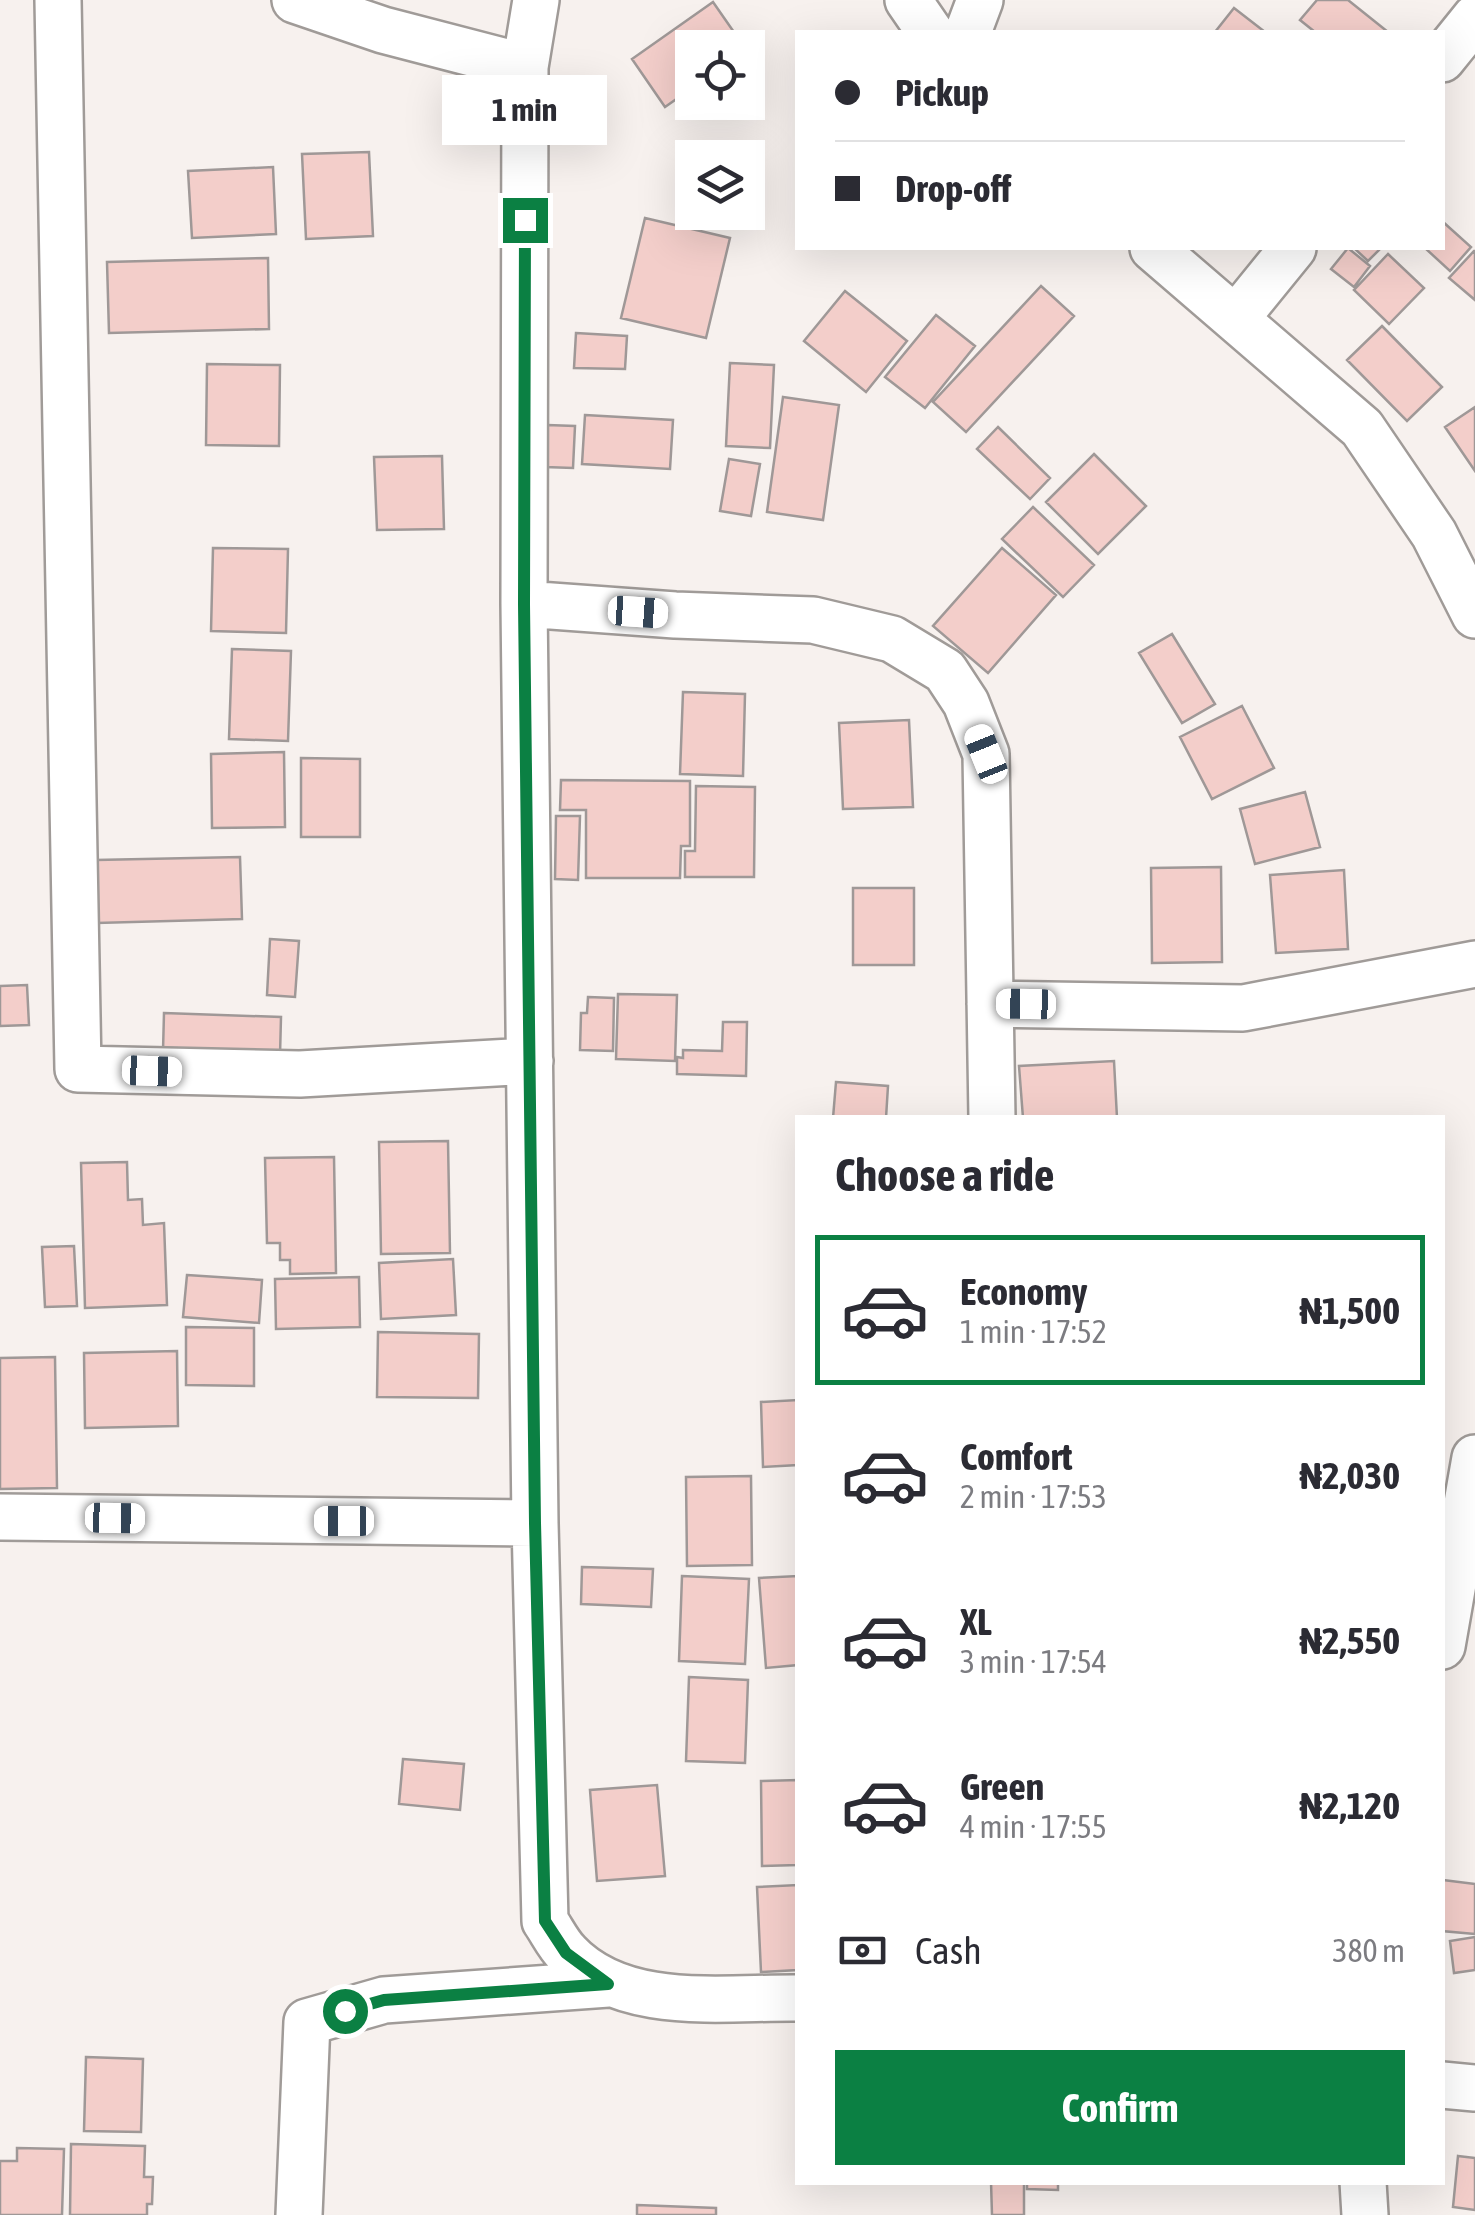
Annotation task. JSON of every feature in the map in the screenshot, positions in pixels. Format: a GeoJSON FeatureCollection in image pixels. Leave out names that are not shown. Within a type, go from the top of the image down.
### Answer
{"type":"FeatureCollection","features":[{"type":"Feature","properties":{"kind":"street"},"geometry":{"type":"LineString","coordinates":[[58,0],[78,1069],[300,1074],[530,1061]]}},
{"type":"Feature","properties":{"kind":"street"},"geometry":{"type":"LineString","coordinates":[[295,0],[383,30],[525,67]]}},
{"type":"Feature","properties":{"kind":"street"},"geometry":{"type":"LineString","coordinates":[[536,0],[525,67],[524,604],[535,1523],[545,1921],[566,1953],[608,1984]]}},
{"type":"Feature","properties":{"kind":"street"},"geometry":{"type":"LineString","coordinates":[[908,0],[929,30]]}},
{"type":"Feature","properties":{"kind":"street"},"geometry":{"type":"LineString","coordinates":[[969,30],[980,0]]}},
{"type":"Feature","properties":{"kind":"street"},"geometry":{"type":"LineString","coordinates":[[1445,55],[1475,18]]}},
{"type":"Feature","properties":{"kind":"street"},"geometry":{"type":"LineString","coordinates":[[1155,250],[1362,428],[1434,534],[1475,615]]}},
{"type":"Feature","properties":{"kind":"street"},"geometry":{"type":"LineString","coordinates":[[1237,318],[1290,250]]}},
{"type":"Feature","properties":{"kind":"street"},"geometry":{"type":"LineString","coordinates":[[524,604],[813,620],[892,640],[945,671],[966,703],[986,754],[992,1115]]}},
{"type":"Feature","properties":{"kind":"street"},"geometry":{"type":"LineString","coordinates":[[990,1004],[1243,1008],[1475,964]]}},
{"type":"Feature","properties":{"kind":"street"},"geometry":{"type":"LineString","coordinates":[[1455,1628],[1475,1458]]}},
{"type":"Feature","properties":{"kind":"street"},"geometry":{"type":"LineString","coordinates":[[0,1518],[535,1523]]}},
{"type":"Feature","properties":{"kind":"street"},"geometry":{"type":"LineString","coordinates":[[300,2215],[307,2022],[384,2000],[608,1984],[661,1996],[795,1998]]}},
{"type":"Feature","properties":{"kind":"street"},"geometry":{"type":"LineString","coordinates":[[1445,2085],[1475,2088]]}},
{"type":"Feature","properties":{"kind":"street"},"geometry":{"type":"LineString","coordinates":[[1364,2185],[1366,2215]]}},
{"type":"Feature","properties":{"kind":"building"},"geometry":{"type":"Polygon","coordinates":[[[1317,0],[1348,0],[1386,30],[1312,30],[1300,20],[1317,0]]]}},
{"type":"Feature","properties":{"kind":"building"},"geometry":{"type":"Polygon","coordinates":[[[713,2],[732,30],[675,30],[675,100],[665,107],[632,59],[713,2]]]}},
{"type":"Feature","properties":{"kind":"building"},"geometry":{"type":"Polygon","coordinates":[[[1234,8],[1262,30],[1217,30],[1234,8]]]}},
{"type":"Feature","properties":{"kind":"building"},"geometry":{"type":"Polygon","coordinates":[[[369,152],[373,236],[306,239],[302,154],[369,152]]]}},
{"type":"Feature","properties":{"kind":"building"},"geometry":{"type":"Polygon","coordinates":[[[273,167],[276,234],[192,238],[188,171],[273,167]]]}},
{"type":"Feature","properties":{"kind":"building"},"geometry":{"type":"Polygon","coordinates":[[[645,218],[675,225],[675,230],[696,230],[730,238],[706,338],[621,318],[645,218]]]}},
{"type":"Feature","properties":{"kind":"building"},"geometry":{"type":"Polygon","coordinates":[[[1445,224],[1471,247],[1450,271],[1427,250],[1445,250],[1445,224]]]}},
{"type":"Feature","properties":{"kind":"building"},"geometry":{"type":"Polygon","coordinates":[[[1346,250],[1370,266],[1354,287],[1331,269],[1346,250]]]}},
{"type":"Feature","properties":{"kind":"building"},"geometry":{"type":"Polygon","coordinates":[[[1356,250],[1379,250],[1368,261],[1356,250]]]}},
{"type":"Feature","properties":{"kind":"building"},"geometry":{"type":"Polygon","coordinates":[[[1475,251],[1475,300],[1449,278],[1475,251]]]}},
{"type":"Feature","properties":{"kind":"building"},"geometry":{"type":"Polygon","coordinates":[[[1388,254],[1424,288],[1389,324],[1354,290],[1388,254]]]}},
{"type":"Feature","properties":{"kind":"building"},"geometry":{"type":"Polygon","coordinates":[[[268,258],[269,329],[109,333],[107,262],[268,258]]]}},
{"type":"Feature","properties":{"kind":"building"},"geometry":{"type":"Polygon","coordinates":[[[1041,286],[1074,316],[966,432],[933,402],[1041,286]]]}},
{"type":"Feature","properties":{"kind":"building"},"geometry":{"type":"Polygon","coordinates":[[[845,291],[907,341],[866,392],[804,341],[845,291]]]}},
{"type":"Feature","properties":{"kind":"building"},"geometry":{"type":"Polygon","coordinates":[[[936,315],[975,346],[925,408],[885,377],[936,315]]]}},
{"type":"Feature","properties":{"kind":"building"},"geometry":{"type":"Polygon","coordinates":[[[1382,326],[1442,387],[1407,421],[1347,360],[1382,326]]]}},
{"type":"Feature","properties":{"kind":"building"},"geometry":{"type":"Polygon","coordinates":[[[576,333],[627,336],[625,369],[574,368],[576,333]]]}},
{"type":"Feature","properties":{"kind":"building"},"geometry":{"type":"Polygon","coordinates":[[[730,363],[774,365],[770,448],[726,446],[730,363]]]}},
{"type":"Feature","properties":{"kind":"building"},"geometry":{"type":"Polygon","coordinates":[[[207,364],[280,365],[279,446],[206,445],[207,364]]]}},
{"type":"Feature","properties":{"kind":"building"},"geometry":{"type":"Polygon","coordinates":[[[783,397],[839,405],[823,520],[767,512],[783,397]]]}},
{"type":"Feature","properties":{"kind":"building"},"geometry":{"type":"Polygon","coordinates":[[[1475,407],[1475,471],[1445,427],[1475,407]]]}},
{"type":"Feature","properties":{"kind":"building"},"geometry":{"type":"Polygon","coordinates":[[[585,415],[673,420],[670,469],[582,464],[585,415]]]}},
{"type":"Feature","properties":{"kind":"building"},"geometry":{"type":"Polygon","coordinates":[[[547,425],[575,426],[573,468],[545,467],[547,425]]]}},
{"type":"Feature","properties":{"kind":"building"},"geometry":{"type":"Polygon","coordinates":[[[998,427],[1050,478],[1030,499],[977,449],[998,427]]]}},
{"type":"Feature","properties":{"kind":"building"},"geometry":{"type":"Polygon","coordinates":[[[1094,454],[1146,506],[1098,554],[1046,502],[1094,454]]]}},
{"type":"Feature","properties":{"kind":"building"},"geometry":{"type":"Polygon","coordinates":[[[442,456],[444,529],[377,530],[374,457],[442,456]]]}},
{"type":"Feature","properties":{"kind":"building"},"geometry":{"type":"Polygon","coordinates":[[[729,459],[760,464],[751,516],[720,511],[729,459]]]}},
{"type":"Feature","properties":{"kind":"building"},"geometry":{"type":"Polygon","coordinates":[[[1033,507],[1094,565],[1063,597],[1002,539],[1033,507]]]}},
{"type":"Feature","properties":{"kind":"building"},"geometry":{"type":"Polygon","coordinates":[[[213,548],[288,549],[286,633],[211,631],[213,548]]]}},
{"type":"Feature","properties":{"kind":"building"},"geometry":{"type":"Polygon","coordinates":[[[1002,548],[1056,595],[988,673],[933,626],[1002,548]]]}},
{"type":"Feature","properties":{"kind":"building"},"geometry":{"type":"Polygon","coordinates":[[[1172,634],[1215,704],[1182,723],[1139,653],[1172,634]]]}},
{"type":"Feature","properties":{"kind":"building"},"geometry":{"type":"Polygon","coordinates":[[[232,649],[291,651],[288,741],[229,739],[232,649]]]}},
{"type":"Feature","properties":{"kind":"building"},"geometry":{"type":"Polygon","coordinates":[[[683,692],[745,694],[743,776],[680,774],[683,692]]]}},
{"type":"Feature","properties":{"kind":"building"},"geometry":{"type":"Polygon","coordinates":[[[1242,706],[1274,768],[1212,799],[1180,737],[1242,706]]]}},
{"type":"Feature","properties":{"kind":"building"},"geometry":{"type":"Polygon","coordinates":[[[909,720],[913,807],[843,809],[839,723],[909,720]]]}},
{"type":"Feature","properties":{"kind":"building"},"geometry":{"type":"Polygon","coordinates":[[[284,752],[285,827],[212,828],[211,754],[284,752]]]}},
{"type":"Feature","properties":{"kind":"building"},"geometry":{"type":"Polygon","coordinates":[[[301,758],[360,759],[360,837],[301,837],[301,758]]]}},
{"type":"Feature","properties":{"kind":"building"},"geometry":{"type":"Polygon","coordinates":[[[561,780],[690,781],[690,846],[681,846],[680,878],[586,878],[586,810],[560,810],[561,780]]]}},
{"type":"Feature","properties":{"kind":"building"},"geometry":{"type":"Polygon","coordinates":[[[696,786],[755,787],[754,877],[685,877],[685,851],[695,851],[696,786]]]}},
{"type":"Feature","properties":{"kind":"building"},"geometry":{"type":"Polygon","coordinates":[[[1305,792],[1320,847],[1255,864],[1240,809],[1305,792]]]}},
{"type":"Feature","properties":{"kind":"building"},"geometry":{"type":"Polygon","coordinates":[[[556,816],[580,816],[578,880],[555,879],[556,816]]]}},
{"type":"Feature","properties":{"kind":"building"},"geometry":{"type":"Polygon","coordinates":[[[240,857],[242,919],[97,923],[96,860],[240,857]]]}},
{"type":"Feature","properties":{"kind":"building"},"geometry":{"type":"Polygon","coordinates":[[[1221,867],[1222,962],[1152,963],[1151,868],[1221,867]]]}},
{"type":"Feature","properties":{"kind":"building"},"geometry":{"type":"Polygon","coordinates":[[[1344,870],[1348,949],[1276,953],[1270,875],[1344,870]]]}},
{"type":"Feature","properties":{"kind":"building"},"geometry":{"type":"Polygon","coordinates":[[[853,888],[914,888],[914,965],[853,965],[853,888]]]}},
{"type":"Feature","properties":{"kind":"building"},"geometry":{"type":"Polygon","coordinates":[[[270,939],[299,941],[295,997],[267,995],[270,939]]]}},
{"type":"Feature","properties":{"kind":"building"},"geometry":{"type":"Polygon","coordinates":[[[27,985],[29,1025],[0,1026],[0,986],[27,985]]]}},
{"type":"Feature","properties":{"kind":"building"},"geometry":{"type":"Polygon","coordinates":[[[618,994],[677,995],[675,1061],[616,1059],[618,994]]]}},
{"type":"Feature","properties":{"kind":"building"},"geometry":{"type":"Polygon","coordinates":[[[588,997],[614,998],[613,1051],[580,1050],[581,1013],[587,1013],[588,997]]]}},
{"type":"Feature","properties":{"kind":"building"},"geometry":{"type":"Polygon","coordinates":[[[164,1013],[281,1017],[280,1055],[163,1051],[164,1013]]]}},
{"type":"Feature","properties":{"kind":"building"},"geometry":{"type":"Polygon","coordinates":[[[723,1022],[747,1022],[746,1076],[677,1074],[677,1057],[683,1058],[683,1050],[722,1051],[723,1022]]]}},
{"type":"Feature","properties":{"kind":"building"},"geometry":{"type":"Polygon","coordinates":[[[1114,1061],[1117,1115],[1023,1115],[1019,1066],[1114,1061]]]}},
{"type":"Feature","properties":{"kind":"building"},"geometry":{"type":"Polygon","coordinates":[[[836,1082],[888,1086],[886,1115],[833,1115],[836,1082]]]}},
{"type":"Feature","properties":{"kind":"building"},"geometry":{"type":"Polygon","coordinates":[[[448,1141],[450,1253],[381,1254],[379,1142],[448,1141]]]}},
{"type":"Feature","properties":{"kind":"building"},"geometry":{"type":"Polygon","coordinates":[[[334,1157],[336,1273],[290,1274],[290,1260],[280,1260],[280,1243],[267,1243],[265,1158],[334,1157]]]}},
{"type":"Feature","properties":{"kind":"building"},"geometry":{"type":"Polygon","coordinates":[[[127,1162],[128,1200],[142,1199],[143,1225],[164,1223],[167,1305],[85,1308],[81,1163],[127,1162]]]}},
{"type":"Feature","properties":{"kind":"building"},"geometry":{"type":"Polygon","coordinates":[[[74,1246],[77,1306],[45,1307],[42,1247],[74,1246]]]}},
{"type":"Feature","properties":{"kind":"building"},"geometry":{"type":"Polygon","coordinates":[[[453,1259],[456,1315],[381,1319],[379,1263],[453,1259]]]}},
{"type":"Feature","properties":{"kind":"building"},"geometry":{"type":"Polygon","coordinates":[[[187,1275],[262,1280],[259,1323],[183,1317],[187,1275]]]}},
{"type":"Feature","properties":{"kind":"building"},"geometry":{"type":"Polygon","coordinates":[[[359,1277],[360,1327],[276,1329],[275,1279],[359,1277]]]}},
{"type":"Feature","properties":{"kind":"building"},"geometry":{"type":"Polygon","coordinates":[[[186,1327],[254,1328],[254,1386],[186,1385],[186,1327]]]}},
{"type":"Feature","properties":{"kind":"building"},"geometry":{"type":"Polygon","coordinates":[[[378,1332],[479,1334],[478,1398],[377,1397],[378,1332]]]}},
{"type":"Feature","properties":{"kind":"building"},"geometry":{"type":"Polygon","coordinates":[[[177,1351],[178,1426],[85,1428],[84,1353],[177,1351]]]}},
{"type":"Feature","properties":{"kind":"building"},"geometry":{"type":"Polygon","coordinates":[[[55,1357],[57,1488],[0,1489],[0,1358],[55,1357]]]}},
{"type":"Feature","properties":{"kind":"building"},"geometry":{"type":"Polygon","coordinates":[[[795,1400],[795,1465],[763,1467],[761,1402],[795,1400]]]}},
{"type":"Feature","properties":{"kind":"building"},"geometry":{"type":"Polygon","coordinates":[[[751,1476],[752,1565],[687,1566],[686,1477],[751,1476]]]}},
{"type":"Feature","properties":{"kind":"building"},"geometry":{"type":"Polygon","coordinates":[[[582,1567],[653,1569],[651,1607],[581,1604],[582,1567]]]}},
{"type":"Feature","properties":{"kind":"building"},"geometry":{"type":"Polygon","coordinates":[[[682,1576],[749,1579],[745,1664],[679,1661],[682,1576]]]}},
{"type":"Feature","properties":{"kind":"building"},"geometry":{"type":"Polygon","coordinates":[[[795,1576],[795,1665],[766,1668],[759,1578],[795,1576]]]}},
{"type":"Feature","properties":{"kind":"building"},"geometry":{"type":"Polygon","coordinates":[[[689,1677],[748,1680],[745,1763],[686,1761],[689,1677]]]}},
{"type":"Feature","properties":{"kind":"building"},"geometry":{"type":"Polygon","coordinates":[[[403,1759],[464,1764],[460,1810],[399,1804],[403,1759]]]}},
{"type":"Feature","properties":{"kind":"building"},"geometry":{"type":"Polygon","coordinates":[[[795,1780],[795,1865],[762,1866],[761,1781],[795,1780]]]}},
{"type":"Feature","properties":{"kind":"building"},"geometry":{"type":"Polygon","coordinates":[[[657,1785],[665,1876],[597,1881],[590,1790],[657,1785]]]}},
{"type":"Feature","properties":{"kind":"building"},"geometry":{"type":"Polygon","coordinates":[[[1445,1880],[1475,1884],[1475,1934],[1445,1931],[1445,1880]]]}},
{"type":"Feature","properties":{"kind":"building"},"geometry":{"type":"Polygon","coordinates":[[[795,1885],[795,1970],[761,1972],[757,1887],[795,1885]]]}},
{"type":"Feature","properties":{"kind":"building"},"geometry":{"type":"Polygon","coordinates":[[[1475,1937],[1475,1970],[1454,1973],[1450,1941],[1475,1937]]]}},
{"type":"Feature","properties":{"kind":"building"},"geometry":{"type":"Polygon","coordinates":[[[86,2057],[143,2059],[141,2132],[84,2131],[86,2057]]]}},
{"type":"Feature","properties":{"kind":"building"},"geometry":{"type":"Polygon","coordinates":[[[71,2144],[145,2146],[144,2177],[153,2177],[152,2204],[147,2204],[147,2215],[70,2215],[71,2144]]]}},
{"type":"Feature","properties":{"kind":"building"},"geometry":{"type":"Polygon","coordinates":[[[17,2148],[64,2149],[62,2215],[0,2215],[0,2161],[17,2161],[17,2148]]]}},
{"type":"Feature","properties":{"kind":"building"},"geometry":{"type":"Polygon","coordinates":[[[1458,2156],[1475,2158],[1475,2210],[1453,2207],[1458,2156]]]}},
{"type":"Feature","properties":{"kind":"building"},"geometry":{"type":"Polygon","coordinates":[[[991,2185],[1024,2185],[1024,2215],[992,2215],[991,2185]]]}},
{"type":"Feature","properties":{"kind":"building"},"geometry":{"type":"Polygon","coordinates":[[[1027,2185],[1058,2185],[1058,2190],[1027,2189],[1027,2185]]]}},
{"type":"Feature","properties":{"kind":"building"},"geometry":{"type":"Polygon","coordinates":[[[637,2205],[716,2208],[716,2215],[637,2215],[637,2205]]]}},
{"type":"Feature","properties":{"kind":"route"},"geometry":{"type":"LineString","coordinates":[[345,2011],[384,2000],[608,1984],[566,1953],[545,1921],[535,1523],[524,604],[525,220]]}}]}
